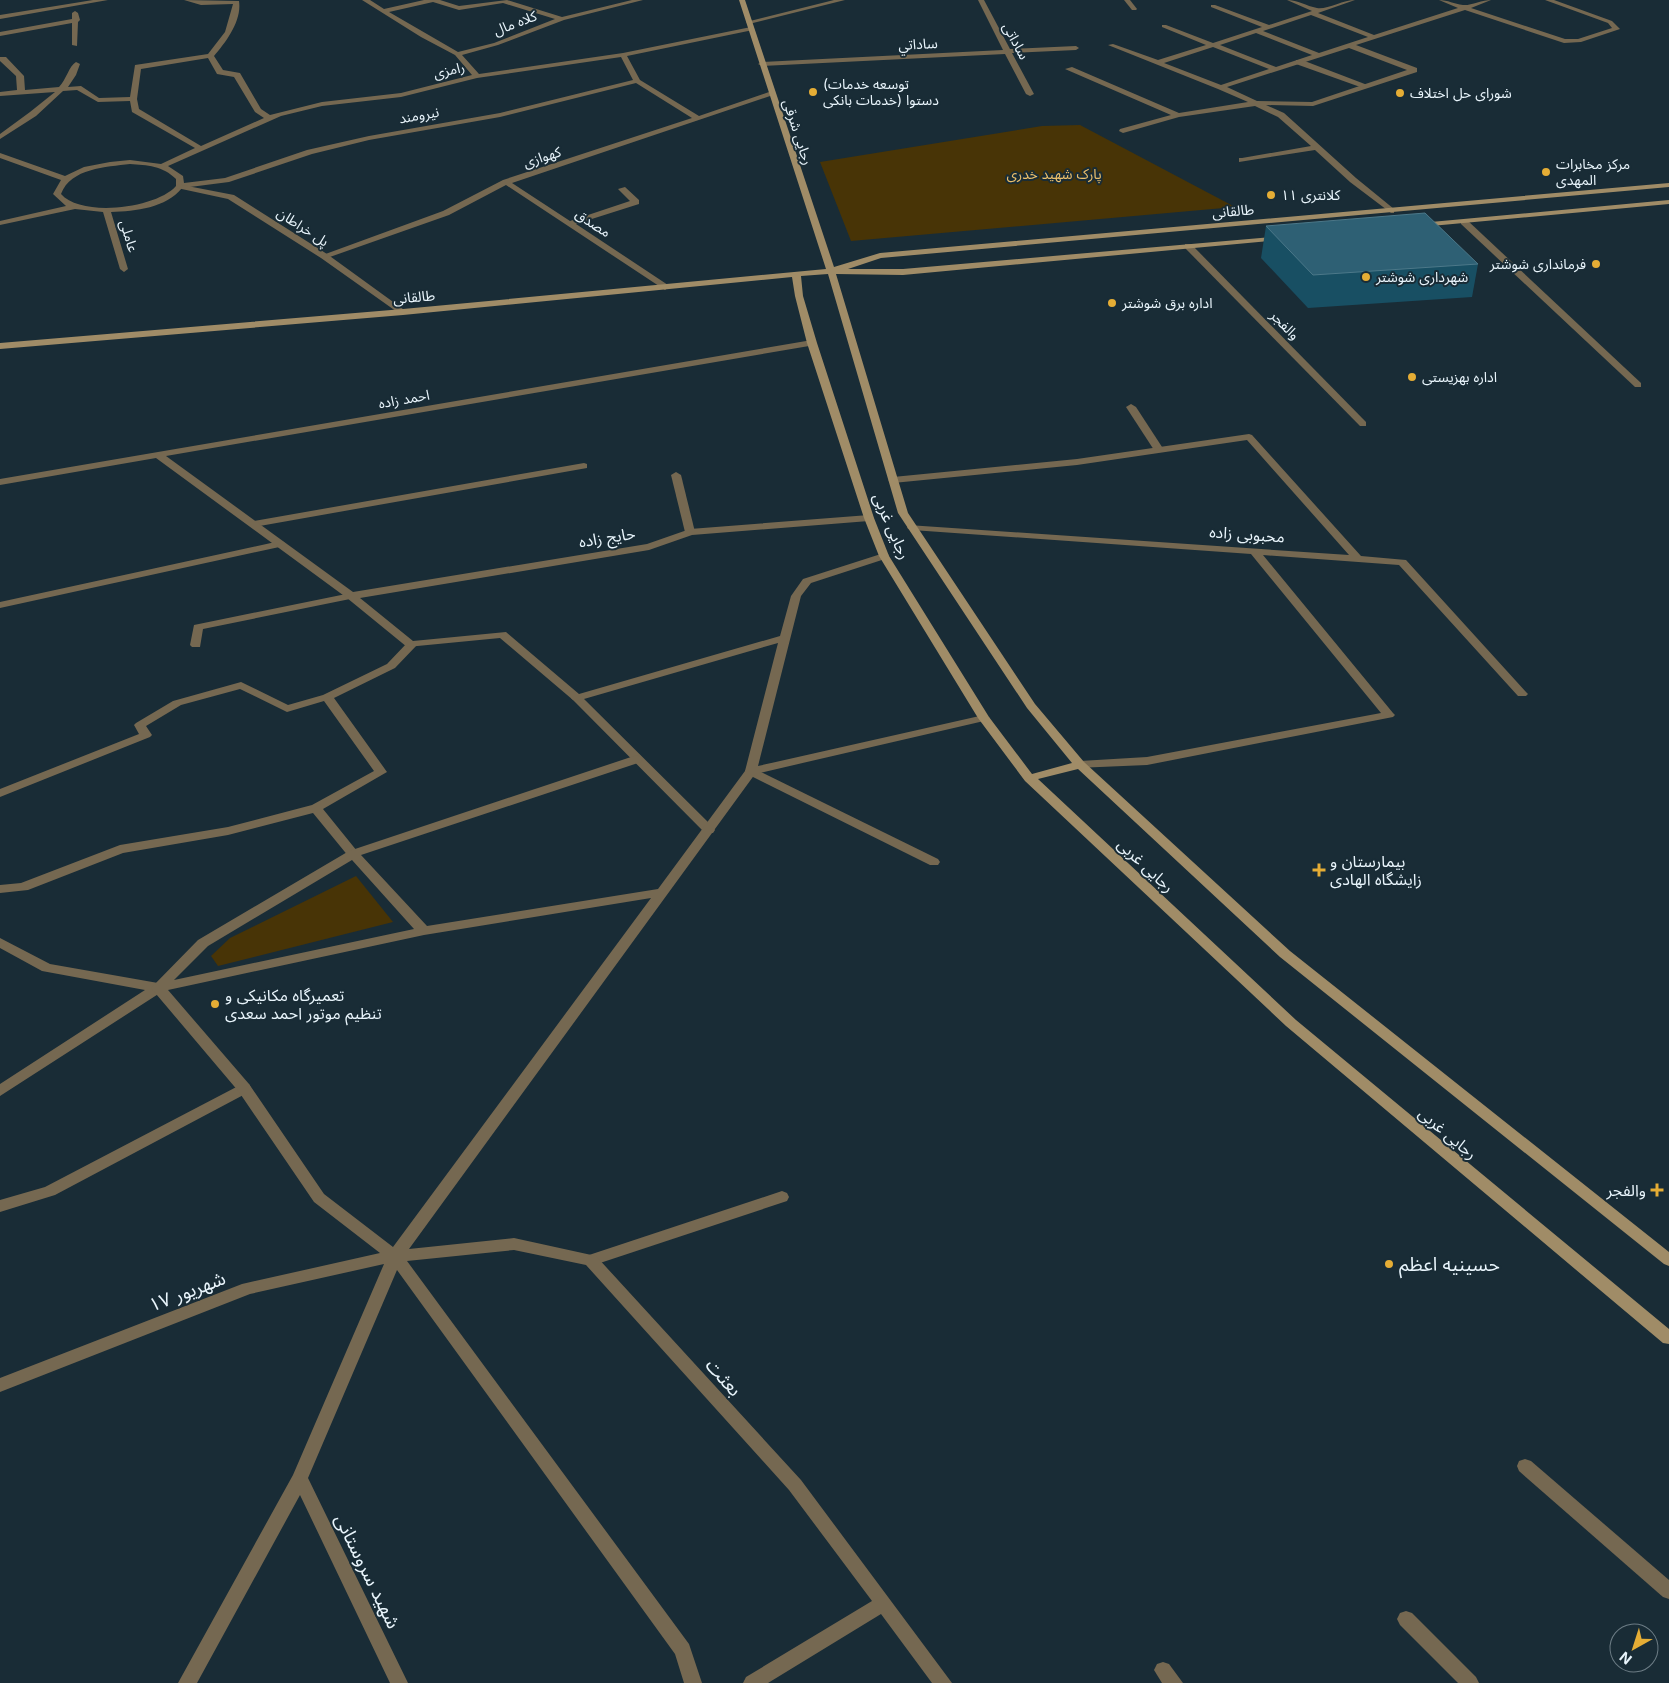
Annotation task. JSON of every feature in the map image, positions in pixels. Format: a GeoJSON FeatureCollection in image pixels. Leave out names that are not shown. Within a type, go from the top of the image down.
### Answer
{"type":"FeatureCollection","features":[{"type":"Feature","properties":{"kind":"street"},"geometry":{"type":"LineString","coordinates":[[65,0],[74,6],[76,20],[75,45]]}},
{"type":"Feature","properties":{"kind":"street"},"geometry":{"type":"LineString","coordinates":[[0,17],[105,0]]}},
{"type":"Feature","properties":{"kind":"street"},"geometry":{"type":"LineString","coordinates":[[187,0],[201,3],[241,1],[227,37],[210,56],[138,67],[133,99],[135,110],[200,148]]}},
{"type":"Feature","properties":{"kind":"street"},"geometry":{"type":"LineString","coordinates":[[365,0],[456,54],[478,76]]}},
{"type":"Feature","properties":{"kind":"street"},"geometry":{"type":"LineString","coordinates":[[384,11],[433,0],[459,8],[503,1],[562,19]]}},
{"type":"Feature","properties":{"kind":"street","name":"کلاه مال"},"geometry":{"type":"LineString","coordinates":[[456,54],[496,44],[562,19],[640,0]]}},
{"type":"Feature","properties":{"kind":"street","name":"رجایی شرقی"},"geometry":{"type":"LineString","coordinates":[[742,0],[831,271]]}},
{"type":"Feature","properties":{"kind":"street","name":"رامزی"},"geometry":{"type":"LineString","coordinates":[[162,166],[269,118],[322,104],[401,95],[478,76],[592,58],[623,56],[842,0]]}},
{"type":"Feature","properties":{"kind":"street","name":"ساداتی"},"geometry":{"type":"LineString","coordinates":[[981,0],[1030,94]]}},
{"type":"Feature","properties":{"kind":"street"},"geometry":{"type":"LineString","coordinates":[[1126,0],[1134,9]]}},
{"type":"Feature","properties":{"kind":"street"},"geometry":{"type":"LineString","coordinates":[[1290,0],[1319,11]]}},
{"type":"Feature","properties":{"kind":"street"},"geometry":{"type":"LineString","coordinates":[[1157,63],[1352,0]]}},
{"type":"Feature","properties":{"kind":"street"},"geometry":{"type":"LineString","coordinates":[[1442,0],[1564,41],[1579,41],[1617,28],[1610,22],[1548,0]]}},
{"type":"Feature","properties":{"kind":"street"},"geometry":{"type":"LineString","coordinates":[[1221,87],[1488,0]]}},
{"type":"Feature","properties":{"kind":"street"},"geometry":{"type":"LineString","coordinates":[[1213,6],[1269,27]]}},
{"type":"Feature","properties":{"kind":"street"},"geometry":{"type":"LineString","coordinates":[[1311,13],[1374,37]]}},
{"type":"Feature","properties":{"kind":"street"},"geometry":{"type":"LineString","coordinates":[[0,34],[76,20]]}},
{"type":"Feature","properties":{"kind":"street"},"geometry":{"type":"LineString","coordinates":[[1164,26],[1276,69]]}},
{"type":"Feature","properties":{"kind":"street"},"geometry":{"type":"LineString","coordinates":[[1256,31],[1319,55]]}},
{"type":"Feature","properties":{"kind":"street"},"geometry":{"type":"LineString","coordinates":[[1111,45],[1221,87],[1281,115],[1316,148],[1391,211]]}},
{"type":"Feature","properties":{"kind":"street"},"geometry":{"type":"LineString","coordinates":[[1123,131],[1178,115],[1257,103],[1313,104],[1414,70],[1348,45]]}},
{"type":"Feature","properties":{"kind":"street","name":"ساداتي"},"geometry":{"type":"LineString","coordinates":[[762,64],[1076,48]]}},
{"type":"Feature","properties":{"kind":"street"},"geometry":{"type":"LineString","coordinates":[[210,56],[220,72],[237,75],[258,110],[269,118]]}},
{"type":"Feature","properties":{"kind":"street"},"geometry":{"type":"LineString","coordinates":[[623,56],[637,82],[698,118]]}},
{"type":"Feature","properties":{"kind":"street"},"geometry":{"type":"LineString","coordinates":[[3,59],[20,76],[20,92]]}},
{"type":"Feature","properties":{"kind":"street"},"geometry":{"type":"LineString","coordinates":[[1299,62],[1366,86]]}},
{"type":"Feature","properties":{"kind":"street"},"geometry":{"type":"LineString","coordinates":[[0,137],[61,90],[75,71],[76,64]]}},
{"type":"Feature","properties":{"kind":"street"},"geometry":{"type":"LineString","coordinates":[[1069,70],[1178,115]]}},
{"type":"Feature","properties":{"kind":"street","name":"نیرومند"},"geometry":{"type":"LineString","coordinates":[[180,186],[226,180],[284,160],[369,138],[528,108],[637,82]]}},
{"type":"Feature","properties":{"kind":"street"},"geometry":{"type":"LineString","coordinates":[[0,94],[78,88],[98,100],[133,99]]}},
{"type":"Feature","properties":{"kind":"street","name":"کهوازی"},"geometry":{"type":"LineString","coordinates":[[324,256],[446,213],[506,182],[772,94]]}},
{"type":"Feature","properties":{"kind":"street"},"geometry":{"type":"LineString","coordinates":[[1242,160],[1316,148]]}},
{"type":"Feature","properties":{"kind":"street"},"geometry":{"type":"LineString","coordinates":[[0,155],[65,179]]}},
{"type":"Feature","properties":{"kind":"street"},"geometry":{"type":"LineString","coordinates":[[138,163],[162,166],[174,171],[180,178],[180,186],[173,193],[153,203],[107,211],[73,206],[62,201],[57,194],[58,187],[65,179],[78,173],[111,164],[138,163]]}},
{"type":"Feature","properties":{"kind":"street","name":"مصدق"},"geometry":{"type":"LineString","coordinates":[[506,182],[665,287]]}},
{"type":"Feature","properties":{"kind":"street","name":"طالقانی"},"geometry":{"type":"LineString","coordinates":[[831,271],[880,256],[1669,185]]}},
{"type":"Feature","properties":{"kind":"street","name":"پل خراطان"},"geometry":{"type":"LineString","coordinates":[[180,186],[231,197],[324,256],[403,312]]}},
{"type":"Feature","properties":{"kind":"street"},"geometry":{"type":"LineString","coordinates":[[568,224],[636,202],[622,189]]}},
{"type":"Feature","properties":{"kind":"street"},"geometry":{"type":"LineString","coordinates":[[1415,226],[1669,202]]}},
{"type":"Feature","properties":{"kind":"street"},"geometry":{"type":"LineString","coordinates":[[0,223],[73,206]]}},
{"type":"Feature","properties":{"kind":"street","name":"عاملی"},"geometry":{"type":"LineString","coordinates":[[107,211],[124,269]]}},
{"type":"Feature","properties":{"kind":"street"},"geometry":{"type":"LineString","coordinates":[[1464,222],[1638,385]]}},
{"type":"Feature","properties":{"kind":"street","name":"طالقانی"},"geometry":{"type":"LineString","coordinates":[[0,346],[403,312],[831,271],[902,272],[1286,237]]}},
{"type":"Feature","properties":{"kind":"street","name":"والفجر"},"geometry":{"type":"LineString","coordinates":[[1188,246],[1363,424]]}},
{"type":"Feature","properties":{"kind":"street","name":"رجایی غربی"},"geometry":{"type":"LineString","coordinates":[[831,271],[904,514],[1031,706],[1080,765],[1285,954],[1669,1260]]}},
{"type":"Feature","properties":{"kind":"street","name":"رجایی غربی"},"geometry":{"type":"LineString","coordinates":[[796,274],[799,296],[812,343],[868,518],[884,556],[984,718],[1029,778],[1291,1023],[1669,1338]]}},
{"type":"Feature","properties":{"kind":"street","name":"احمد زاده"},"geometry":{"type":"LineString","coordinates":[[0,482],[812,343]]}},
{"type":"Feature","properties":{"kind":"street"},"geometry":{"type":"LineString","coordinates":[[1131,407],[1159,450]]}},
{"type":"Feature","properties":{"kind":"street"},"geometry":{"type":"LineString","coordinates":[[893,480],[1077,462],[1250,436],[1358,559]]}},
{"type":"Feature","properties":{"kind":"street"},"geometry":{"type":"LineString","coordinates":[[158,455],[351,596],[411,645]]}},
{"type":"Feature","properties":{"kind":"street"},"geometry":{"type":"LineString","coordinates":[[254,524],[584,466]]}},
{"type":"Feature","properties":{"kind":"street"},"geometry":{"type":"LineString","coordinates":[[676,474],[690,532]]}},
{"type":"Feature","properties":{"kind":"street","name":"حایج زاده"},"geometry":{"type":"LineString","coordinates":[[196,645],[198,627],[351,596],[649,547],[690,532],[868,518]]}},
{"type":"Feature","properties":{"kind":"street","name":"محبوبی زاده"},"geometry":{"type":"LineString","coordinates":[[912,527],[1402,562],[1522,694]]}},
{"type":"Feature","properties":{"kind":"street"},"geometry":{"type":"LineString","coordinates":[[0,605],[280,544]]}},
{"type":"Feature","properties":{"kind":"street"},"geometry":{"type":"LineString","coordinates":[[1029,778],[1080,765],[1147,761],[1389,715],[1254,551]]}},
{"type":"Feature","properties":{"kind":"street"},"geometry":{"type":"LineString","coordinates":[[187,1683],[300,1478],[394,1256],[751,771],[796,596],[807,581],[884,556]]}},
{"type":"Feature","properties":{"kind":"street"},"geometry":{"type":"LineString","coordinates":[[0,793],[146,735],[140,725],[177,703],[241,685],[287,709],[327,697],[391,666],[411,645],[502,634],[577,698],[709,830]]}},
{"type":"Feature","properties":{"kind":"street"},"geometry":{"type":"LineString","coordinates":[[577,698],[785,638]]}},
{"type":"Feature","properties":{"kind":"street"},"geometry":{"type":"LineString","coordinates":[[0,890],[23,887],[120,849],[228,832],[316,808],[381,772],[327,697]]}},
{"type":"Feature","properties":{"kind":"street"},"geometry":{"type":"LineString","coordinates":[[751,771],[984,718]]}},
{"type":"Feature","properties":{"kind":"street"},"geometry":{"type":"LineString","coordinates":[[0,1091],[158,988],[203,943],[353,854],[637,759]]}},
{"type":"Feature","properties":{"kind":"street"},"geometry":{"type":"LineString","coordinates":[[751,771],[934,862]]}},
{"type":"Feature","properties":{"kind":"street"},"geometry":{"type":"LineString","coordinates":[[316,808],[353,854],[424,931]]}},
{"type":"Feature","properties":{"kind":"street"},"geometry":{"type":"LineString","coordinates":[[0,942],[48,968],[158,988],[424,931],[663,892]]}},
{"type":"Feature","properties":{"kind":"street"},"geometry":{"type":"LineString","coordinates":[[158,988],[244,1088],[319,1198],[394,1256],[683,1650],[693,1683]]}},
{"type":"Feature","properties":{"kind":"street"},"geometry":{"type":"LineString","coordinates":[[0,1206],[50,1191],[244,1088]]}},
{"type":"Feature","properties":{"kind":"street"},"geometry":{"type":"LineString","coordinates":[[394,1256],[514,1244],[591,1260],[782,1197]]}},
{"type":"Feature","properties":{"kind":"street","name":"۱۷ شهریور"},"geometry":{"type":"LineString","coordinates":[[0,1385],[248,1288],[394,1256]]}},
{"type":"Feature","properties":{"kind":"street","name":"بعثت"},"geometry":{"type":"LineString","coordinates":[[591,1260],[796,1485],[943,1683]]}},
{"type":"Feature","properties":{"kind":"street"},"geometry":{"type":"LineString","coordinates":[[1525,1466],[1669,1591]]}},
{"type":"Feature","properties":{"kind":"street","name":"شهید سروستانی"},"geometry":{"type":"LineString","coordinates":[[300,1478],[399,1683]]}},
{"type":"Feature","properties":{"kind":"street"},"geometry":{"type":"LineString","coordinates":[[752,1683],[883,1604]]}},
{"type":"Feature","properties":{"kind":"street"},"geometry":{"type":"LineString","coordinates":[[1406,1619],[1470,1683]]}},
{"type":"Feature","properties":{"kind":"green space","name":"پارک شهید خدری"},"geometry":{"type":"Polygon","coordinates":[[[1080,125],[1235,207],[851,241],[820,162],[1042,126],[1080,125]]]}},
{"type":"Feature","properties":{"kind":"green space"},"geometry":{"type":"Polygon","coordinates":[[[356,876],[393,922],[218,966],[211,956],[230,938],[356,876]]]}},
{"type":"Feature","properties":{"kind":"building"},"geometry":{"type":"Polygon","coordinates":[[[1425,213],[1478,264],[1313,275],[1266,226],[1425,213]]]}},
{"type":"Feature","properties":{"kind":"place","name":"(توسعه خدمات دستوا (خدمات بانکی"},"geometry":{"type":"Point","coordinates":[813,92]}},
{"type":"Feature","properties":{"kind":"place","name":"شورای حل اختلاف"},"geometry":{"type":"Point","coordinates":[1400,93]}},
{"type":"Feature","properties":{"kind":"place","name":"مرکز مخابرات المهدی"},"geometry":{"type":"Point","coordinates":[1546,172]}},
{"type":"Feature","properties":{"kind":"place","name":"کلانتری ۱۱"},"geometry":{"type":"Point","coordinates":[1271,195]}},
{"type":"Feature","properties":{"kind":"place","name":"فرمانداری شوشتر"},"geometry":{"type":"Point","coordinates":[1596,264]}},
{"type":"Feature","properties":{"kind":"place","name":"شهرداری شوشتر"},"geometry":{"type":"Point","coordinates":[1366,277]}},
{"type":"Feature","properties":{"kind":"place","name":"اداره برق شوشتر"},"geometry":{"type":"Point","coordinates":[1112,303]}},
{"type":"Feature","properties":{"kind":"place","name":"اداره بهزیستی"},"geometry":{"type":"Point","coordinates":[1412,377]}},
{"type":"Feature","properties":{"kind":"place","name":"بیمارستان و زایشگاه الهادی"},"geometry":{"type":"Point","coordinates":[1319,870]}},
{"type":"Feature","properties":{"kind":"place","name":"تعمیرگاه مکانیکی و تنظیم موتور احمد سعدی"},"geometry":{"type":"Point","coordinates":[215,1004]}},
{"type":"Feature","properties":{"kind":"place","name":"والفجر"},"geometry":{"type":"Point","coordinates":[1657,1190]}},
{"type":"Feature","properties":{"kind":"place","name":"حسینیه اعظم"},"geometry":{"type":"Point","coordinates":[1389,1264]}}]}
